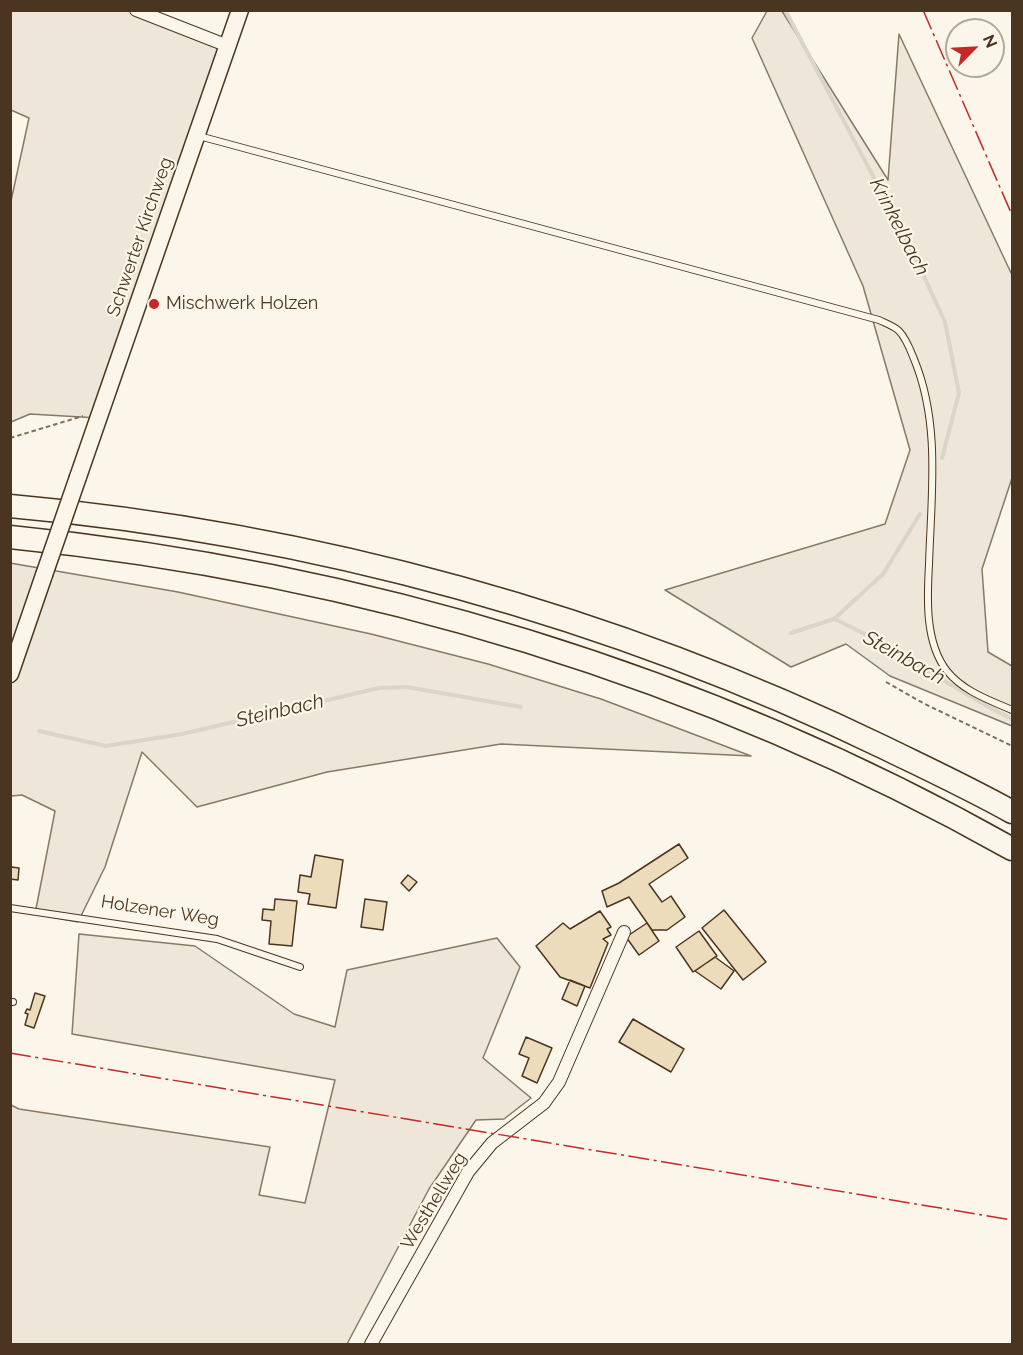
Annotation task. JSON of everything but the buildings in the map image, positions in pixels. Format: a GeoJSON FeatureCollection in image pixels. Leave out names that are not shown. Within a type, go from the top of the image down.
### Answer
{"type":"FeatureCollection","features":[{"type":"Feature","properties":{"kind":"highway"},"geometry":{"type":"LineString","coordinates":[[10,506],[102,516],[330,556],[505,602],[602,632],[755,690],[840,726],[1012,813]]}},
{"type":"Feature","properties":{"kind":"highway"},"geometry":{"type":"LineString","coordinates":[[10,537],[227,567],[326,587],[499,632],[593,662],[730,713],[873,776],[1012,849]]}},
{"type":"Feature","properties":{"kind":"main road","name":"Schwerter Kirchweg"},"geometry":{"type":"LineString","coordinates":[[10,674],[240,10]]}},
{"type":"Feature","properties":{"kind":"street"},"geometry":{"type":"LineString","coordinates":[[136,10],[228,46]]}},
{"type":"Feature","properties":{"kind":"street","name":"Westhellweg"},"geometry":{"type":"LineString","coordinates":[[371,1344],[468,1172],[492,1143],[544,1104],[559,1082],[624,932]]}},
{"type":"Feature","properties":{"kind":"lane"},"geometry":{"type":"LineString","coordinates":[[196,135],[879,320],[899,331],[909,346],[924,382],[931,423],[933,461],[928,597],[933,640],[938,657],[961,685],[1012,710]]}},
{"type":"Feature","properties":{"kind":"lane","name":"Holzener Weg"},"geometry":{"type":"LineString","coordinates":[[10,908],[217,939],[300,967]]}},
{"type":"Feature","properties":{"kind":"path"},"geometry":{"type":"LineString","coordinates":[[10,438],[72,418],[98,418]]}},
{"type":"Feature","properties":{"kind":"path"},"geometry":{"type":"LineString","coordinates":[[886,682],[923,703],[1012,746]]}},
{"type":"Feature","properties":{"kind":"shaded area"},"geometry":{"type":"Polygon","coordinates":[[[10,11],[136,11],[228,46],[98,418],[30,414],[11,422],[11,201],[29,118],[11,110],[10,11]]]}},
{"type":"Feature","properties":{"kind":"shaded area"},"geometry":{"type":"Polygon","coordinates":[[[767,11],[782,11],[888,180],[899,34],[1012,275],[1012,478],[982,569],[988,652],[1012,666],[1012,726],[890,676],[846,644],[791,667],[665,590],[885,524],[910,450],[863,286],[752,38],[767,11]]]}},
{"type":"Feature","properties":{"kind":"shaded area"},"geometry":{"type":"Polygon","coordinates":[[[10,563],[178,592],[371,634],[488,664],[601,699],[751,756],[501,744],[327,772],[197,807],[142,752],[105,867],[78,922],[35,914],[55,811],[22,795],[11,796],[10,563]]]}},
{"type":"Feature","properties":{"kind":"shaded area"},"geometry":{"type":"Polygon","coordinates":[[[79,934],[195,946],[294,1014],[335,1027],[347,970],[497,938],[520,967],[483,1058],[531,1098],[504,1119],[476,1120],[429,1189],[347,1344],[11,1344],[11,1105],[19,1109],[270,1147],[259,1195],[305,1203],[335,1080],[72,1034],[79,934]]]}},
{"type":"Feature","properties":{"kind":"waterway","name":"Krinkelbach"},"geometry":{"type":"LineString","coordinates":[[785,10],[909,244],[945,322],[959,393],[942,458]]}},
{"type":"Feature","properties":{"kind":"waterway","name":"Krinkelbach"},"geometry":{"type":"LineString","coordinates":[[834,619],[883,574],[920,514]]}},
{"type":"Feature","properties":{"kind":"waterway","name":"Steinbach"},"geometry":{"type":"LineString","coordinates":[[791,633],[834,619],[880,642],[967,695],[1012,719]]}},
{"type":"Feature","properties":{"kind":"waterway","name":"Steinbach"},"geometry":{"type":"LineString","coordinates":[[39,731],[106,746],[182,734],[379,688],[407,687],[521,707]]}},
{"type":"Feature","properties":{"kind":"power"},"geometry":{"type":"LineString","coordinates":[[923,10],[1012,215]]}},
{"type":"Feature","properties":{"kind":"power"},"geometry":{"type":"LineString","coordinates":[[10,1053],[1012,1220]]}},
{"type":"Feature","properties":{"kind":"place","name":"Mischwerk Holzen"},"geometry":{"type":"Point","coordinates":[154,304]}}]}
